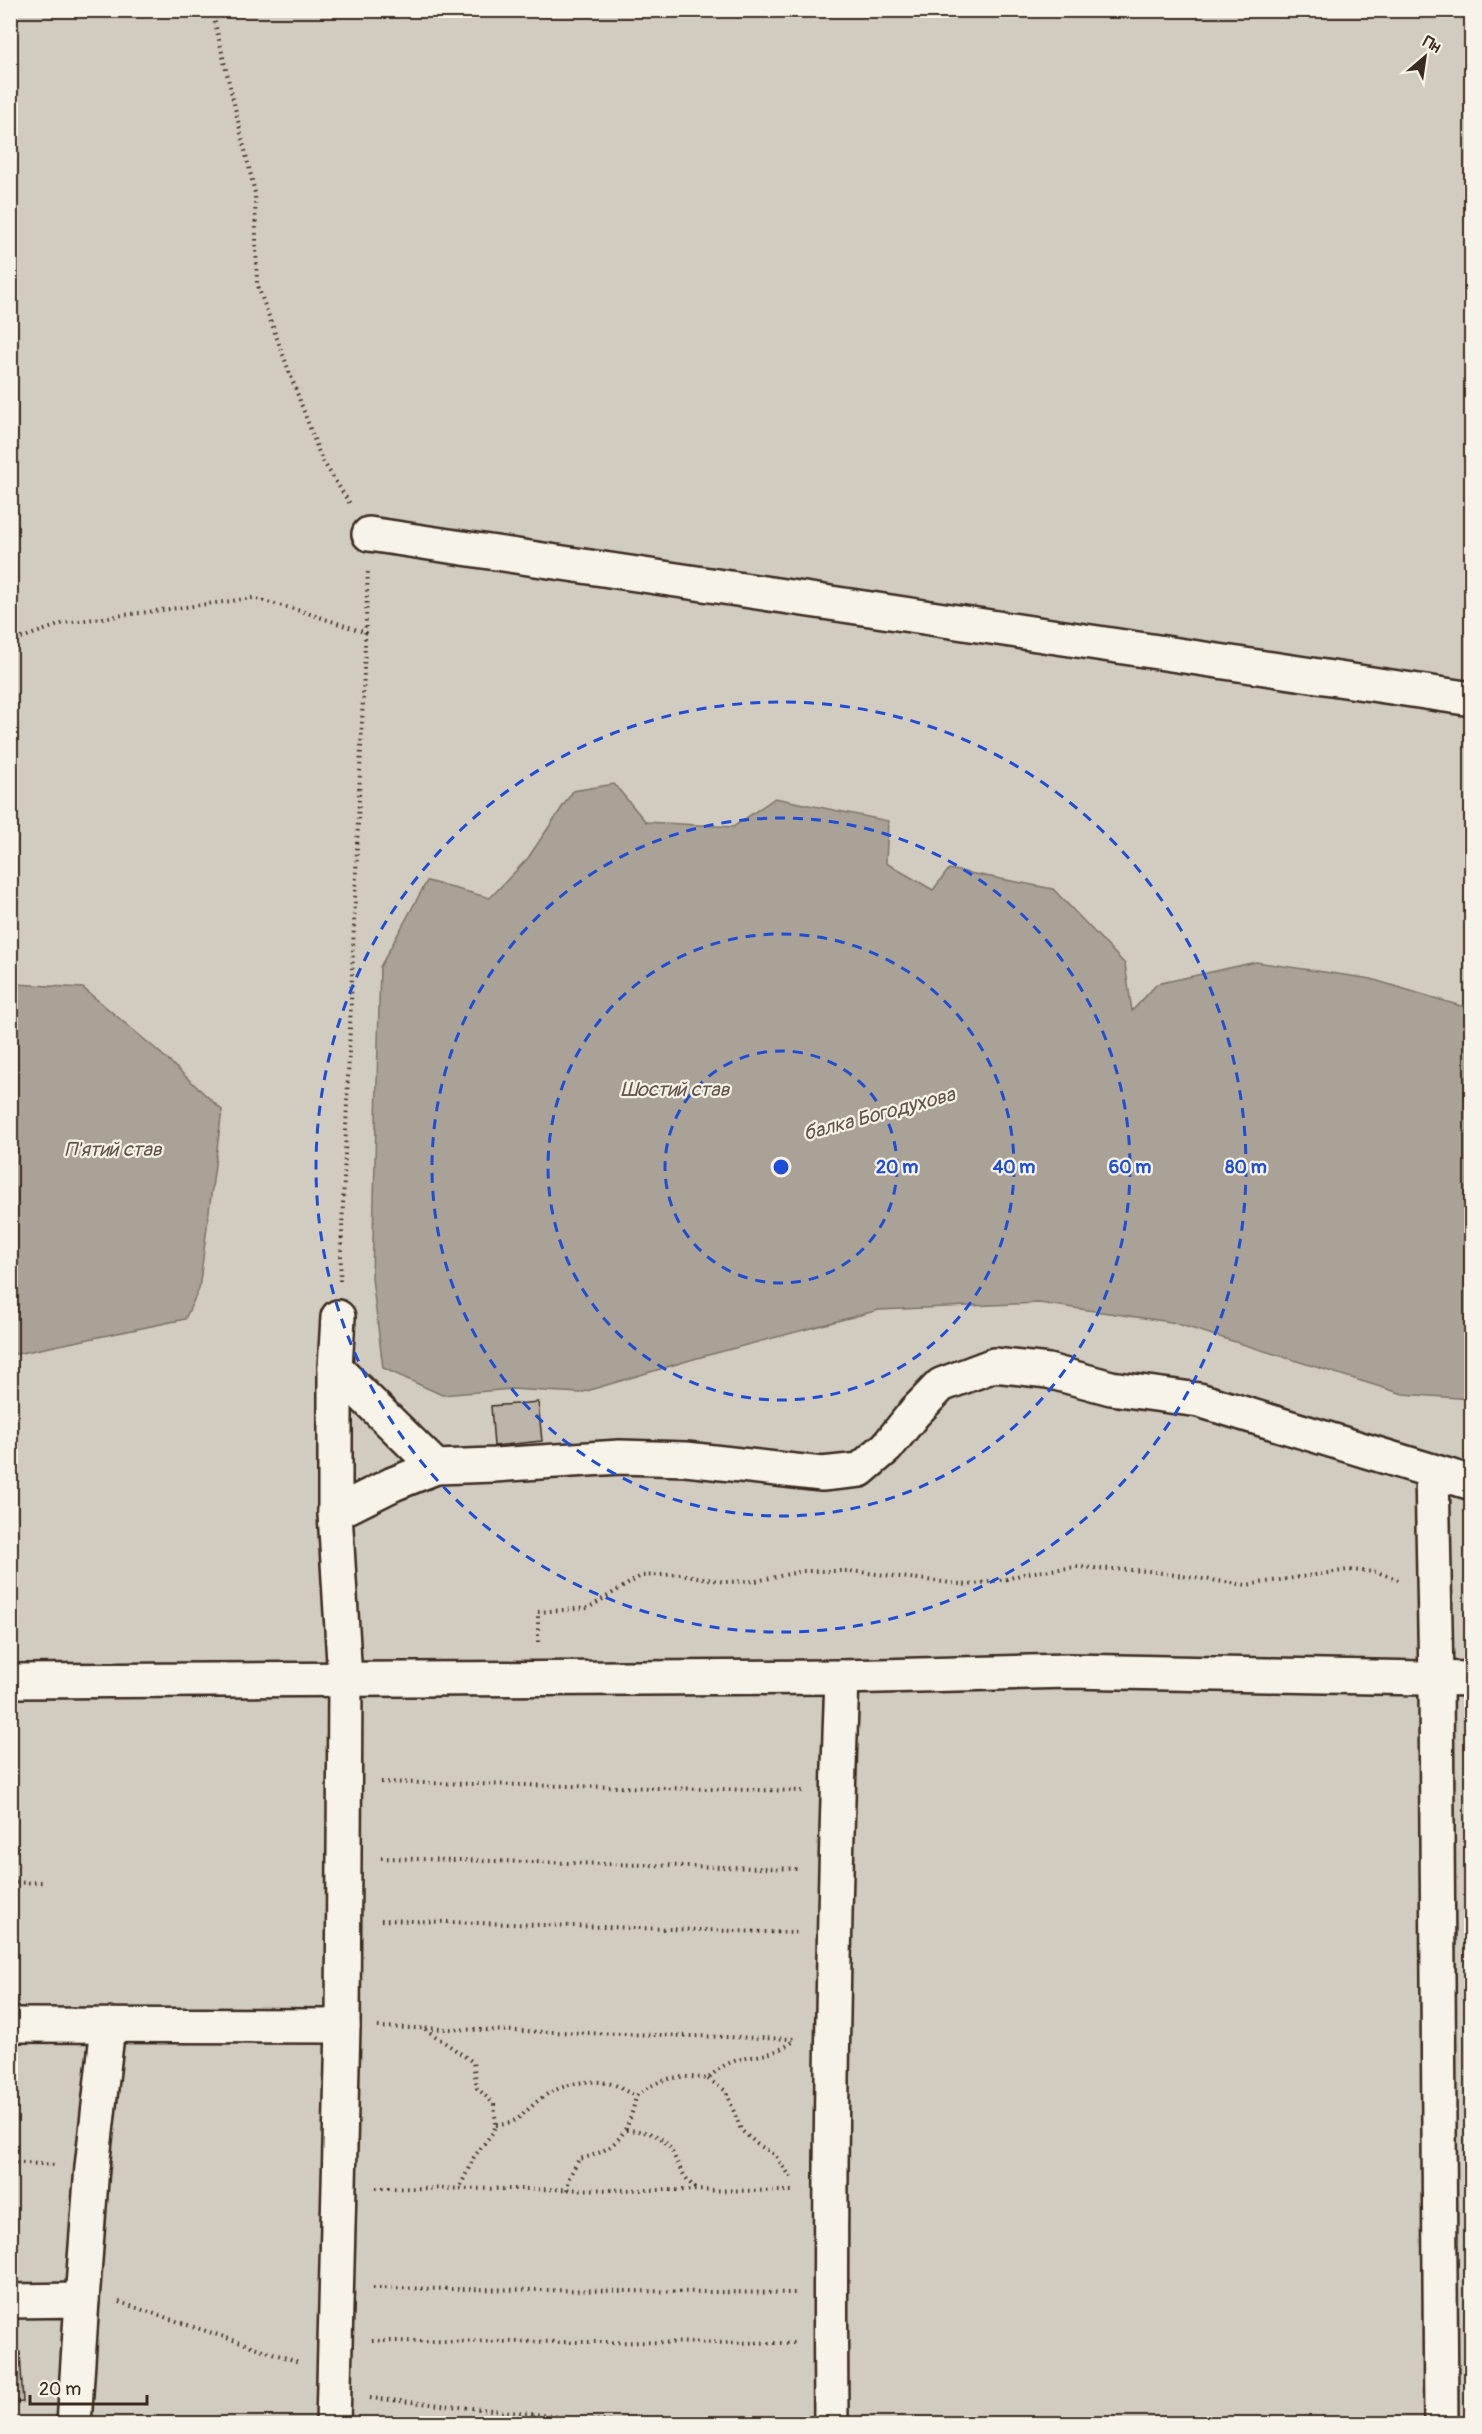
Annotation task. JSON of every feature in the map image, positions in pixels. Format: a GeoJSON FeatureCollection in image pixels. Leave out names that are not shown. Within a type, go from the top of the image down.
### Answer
{"type":"FeatureCollection","features":[{"type":"Feature","properties":{"kind":"street"},"geometry":{"type":"LineString","coordinates":[[369,534],[1472,699]]}},
{"type":"Feature","properties":{"kind":"street"},"geometry":{"type":"LineString","coordinates":[[334,2398],[343,2026],[345,1781],[345,1679],[335,1513],[335,1368],[338,1317]]}},
{"type":"Feature","properties":{"kind":"street"},"geometry":{"type":"LineString","coordinates":[[335,1513],[393,1484],[436,1467],[620,1457],[686,1459],[822,1474],[860,1470],[887,1447],[915,1412],[941,1385],[994,1365],[1048,1371],[1111,1388],[1199,1400],[1472,1483]]}},
{"type":"Feature","properties":{"kind":"street"},"geometry":{"type":"LineString","coordinates":[[335,1368],[436,1467]]}},
{"type":"Feature","properties":{"kind":"street"},"geometry":{"type":"LineString","coordinates":[[1432,1471],[1436,1680],[1441,2424]]}},
{"type":"Feature","properties":{"kind":"street"},"geometry":{"type":"LineString","coordinates":[[10,1681],[842,1677],[1069,1671],[1472,1679]]}},
{"type":"Feature","properties":{"kind":"street"},"geometry":{"type":"LineString","coordinates":[[831,2424],[830,2191],[834,1934],[842,1677]]}},
{"type":"Feature","properties":{"kind":"street"},"geometry":{"type":"LineString","coordinates":[[10,2025],[343,2026]]}},
{"type":"Feature","properties":{"kind":"street"},"geometry":{"type":"LineString","coordinates":[[74,2424],[92,2167],[108,2026]]}},
{"type":"Feature","properties":{"kind":"street"},"geometry":{"type":"LineString","coordinates":[[10,2301],[82,2294]]}},
{"type":"Feature","properties":{"kind":"path"},"geometry":{"type":"LineString","coordinates":[[212,10],[255,193],[257,285],[321,458],[369,534],[367,633],[338,1317]]}},
{"type":"Feature","properties":{"kind":"path"},"geometry":{"type":"LineString","coordinates":[[10,642],[64,623],[253,598],[301,610],[367,633]]}},
{"type":"Feature","properties":{"kind":"path"},"geometry":{"type":"LineString","coordinates":[[538,1678],[538,1612],[588,1608],[641,1576],[681,1574],[724,1582],[756,1581],[803,1571],[851,1571],[968,1585],[1007,1579],[1027,1573],[1076,1567],[1148,1571],[1246,1585],[1348,1570],[1377,1572],[1408,1583],[1434,1585]]}},
{"type":"Feature","properties":{"kind":"path"},"geometry":{"type":"LineString","coordinates":[[345,1781],[838,1792]]}},
{"type":"Feature","properties":{"kind":"path"},"geometry":{"type":"LineString","coordinates":[[344,1857],[836,1870]]}},
{"type":"Feature","properties":{"kind":"path"},"geometry":{"type":"LineString","coordinates":[[10,1883],[45,1882]]}},
{"type":"Feature","properties":{"kind":"path"},"geometry":{"type":"LineString","coordinates":[[344,1918],[834,1934]]}},
{"type":"Feature","properties":{"kind":"path"},"geometry":{"type":"LineString","coordinates":[[343,2026],[833,2040]]}},
{"type":"Feature","properties":{"kind":"path"},"geometry":{"type":"LineString","coordinates":[[423,2028],[450,2044],[473,2062],[477,2088],[494,2104],[496,2125],[474,2157],[459,2189]]}},
{"type":"Feature","properties":{"kind":"path"},"geometry":{"type":"LineString","coordinates":[[708,2079],[714,2072],[736,2059],[777,2051],[797,2039]]}},
{"type":"Feature","properties":{"kind":"path"},"geometry":{"type":"LineString","coordinates":[[339,2187],[567,2190],[799,2191],[785,2167],[774,2154],[757,2144],[741,2130],[726,2091],[708,2079],[690,2076],[664,2078],[636,2096],[626,2130],[614,2145],[593,2156],[579,2159],[569,2178],[567,2190]]}},
{"type":"Feature","properties":{"kind":"path"},"geometry":{"type":"LineString","coordinates":[[496,2125],[508,2125],[523,2117],[538,2101],[569,2085],[603,2082],[636,2096]]}},
{"type":"Feature","properties":{"kind":"path"},"geometry":{"type":"LineString","coordinates":[[626,2130],[644,2131],[662,2138],[670,2146],[687,2181],[697,2190]]}},
{"type":"Feature","properties":{"kind":"path"},"geometry":{"type":"LineString","coordinates":[[10,2162],[92,2167]]}},
{"type":"Feature","properties":{"kind":"path"},"geometry":{"type":"LineString","coordinates":[[336,2288],[832,2294]]}},
{"type":"Feature","properties":{"kind":"path"},"geometry":{"type":"LineString","coordinates":[[82,2294],[334,2398],[432,2403],[632,2424]]}},
{"type":"Feature","properties":{"kind":"path"},"geometry":{"type":"LineString","coordinates":[[335,2341],[831,2343]]}},
{"type":"Feature","properties":{"kind":"shaded area"},"geometry":{"type":"Polygon","coordinates":[[[11,11],[1471,11],[1471,2423],[11,2423],[11,11]]]}},
{"type":"Feature","properties":{"kind":"water","name":"Шостий став"},"geometry":{"type":"Polygon","coordinates":[[[614,784],[646,822],[733,827],[775,798],[888,821],[886,863],[933,890],[949,869],[1053,889],[1125,964],[1132,1011],[1157,984],[1256,962],[1371,979],[1471,1009],[1471,1399],[1403,1394],[1171,1322],[1039,1303],[879,1310],[697,1358],[580,1393],[511,1389],[442,1395],[383,1368],[372,1278],[380,967],[427,881],[490,898],[528,858],[573,791],[614,784]]]}},
{"type":"Feature","properties":{"kind":"water","name":"П'ятий став"},"geometry":{"type":"Polygon","coordinates":[[[10,985],[83,988],[157,1050],[222,1110],[199,1289],[185,1319],[11,1355],[10,985]]]}},
{"type":"Feature","properties":{"kind":"building"},"geometry":{"type":"Polygon","coordinates":[[[538,1402],[542,1441],[494,1446],[491,1406],[538,1402]]]}},
{"type":"Feature","properties":{"kind":"building"},"geometry":{"type":"Polygon","coordinates":[[[20,2352],[23,2402],[10,2403],[10,2353],[20,2352]]]}},
{"type":"Feature","properties":{"kind":"water label","name":"балка Богодухова"},"geometry":{"type":"Point","coordinates":[879,1114]}}]}
